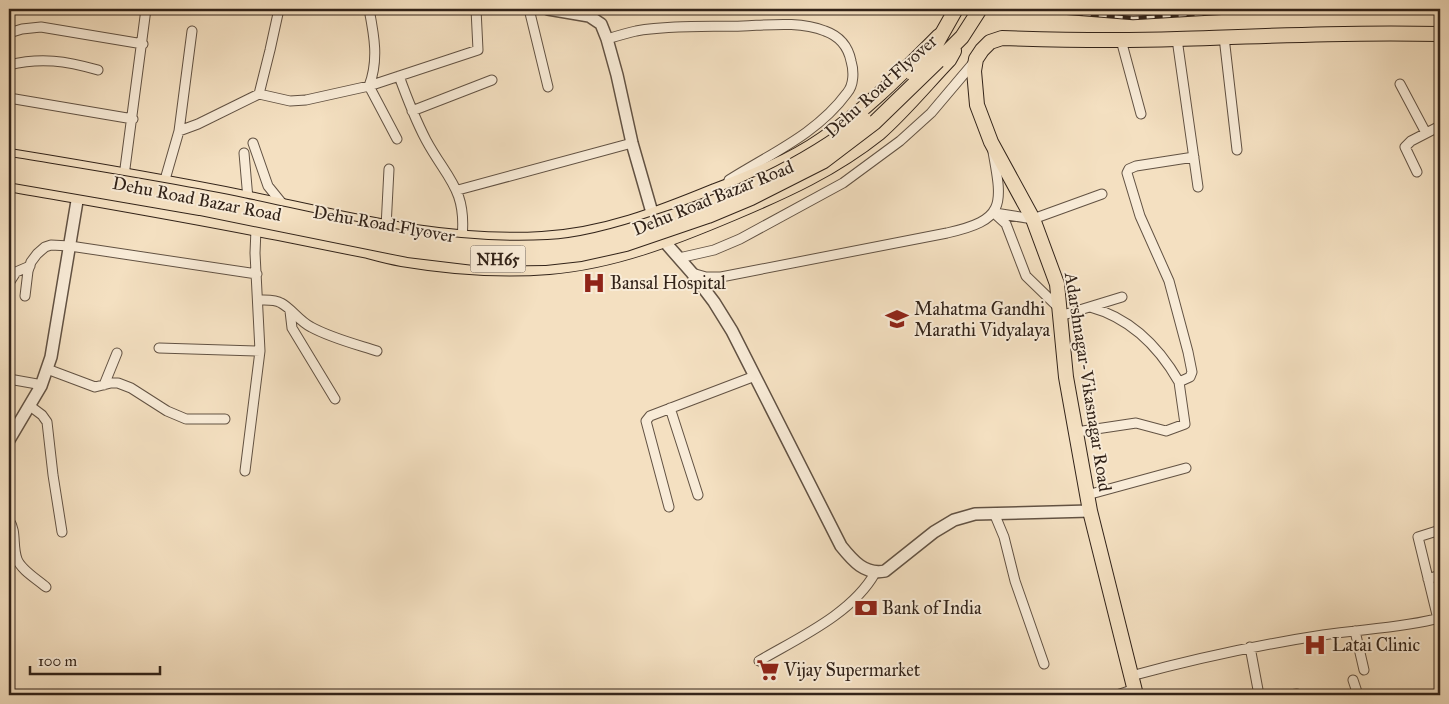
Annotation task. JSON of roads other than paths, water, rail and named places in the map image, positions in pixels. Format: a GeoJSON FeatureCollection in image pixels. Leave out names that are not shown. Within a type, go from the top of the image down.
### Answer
{"type":"FeatureCollection","features":[{"type":"Feature","properties":{"kind":"main road"},"geometry":{"type":"LineString","coordinates":[[942,33],[956,9]]}},
{"type":"Feature","properties":{"kind":"main road","name":"NH65"},"geometry":{"type":"LineString","coordinates":[[962,37],[980,9]]}},
{"type":"Feature","properties":{"kind":"main road","name":"Dehu Road Flyover"},"geometry":{"type":"LineString","coordinates":[[9,175],[200,208],[427,253],[484,259],[545,258],[581,254],[626,244],[708,216],[751,198],[824,161],[874,123],[934,58],[942,33]]}},
{"type":"Feature","properties":{"kind":"main road","name":"Dehu Road Bazar Road"},"geometry":{"type":"LineString","coordinates":[[9,156],[164,183],[438,236],[492,240],[566,237],[604,230],[653,216],[762,173],[822,140],[859,112],[942,33]]}},
{"type":"Feature","properties":{"kind":"main road"},"geometry":{"type":"LineString","coordinates":[[976,59],[990,42],[1002,38],[1121,40],[1343,33],[1440,34]]}},
{"type":"Feature","properties":{"kind":"main road","name":"Dehu Road Flyover"},"geometry":{"type":"LineString","coordinates":[[9,164],[203,197],[409,239],[504,248],[550,247],[597,240],[640,228],[729,197],[771,178],[820,150],[876,110],[934,58],[962,37]]}},
{"type":"Feature","properties":{"kind":"main road","name":"Dehu Road Bazar Road"},"geometry":{"type":"LineString","coordinates":[[9,184],[199,217],[402,259],[460,266],[494,267],[548,267],[578,263],[608,257],[664,241],[787,190],[838,163],[879,132],[903,110],[949,60],[962,37]]}},
{"type":"Feature","properties":{"kind":"main road","name":"Adarshnagar-Vikasnagar Road"},"geometry":{"type":"LineString","coordinates":[[976,59],[977,105],[991,142],[1033,219],[1057,284],[1066,377],[1090,511],[1134,687]]}},
{"type":"Feature","properties":{"kind":"street"},"geometry":{"type":"LineString","coordinates":[[124,176],[143,44],[146,9]]}},
{"type":"Feature","properties":{"kind":"street"},"geometry":{"type":"LineString","coordinates":[[259,94],[279,9]]}},
{"type":"Feature","properties":{"kind":"street"},"geometry":{"type":"LineString","coordinates":[[369,9],[375,61],[369,86],[397,139]]}},
{"type":"Feature","properties":{"kind":"street"},"geometry":{"type":"LineString","coordinates":[[179,131],[259,94],[290,101],[306,100],[369,86],[478,50],[476,9]]}},
{"type":"Feature","properties":{"kind":"street"},"geometry":{"type":"LineString","coordinates":[[529,9],[548,87]]}},
{"type":"Feature","properties":{"kind":"street"},"geometry":{"type":"LineString","coordinates":[[548,9],[595,18],[601,24],[617,75],[632,143],[653,216],[664,241],[714,302],[732,331],[841,546],[850,558],[864,570],[875,573],[885,571],[934,532],[954,520],[975,514],[1090,511]]}},
{"type":"Feature","properties":{"kind":"street"},"geometry":{"type":"LineString","coordinates":[[607,39],[637,31],[787,24],[810,26],[826,31],[846,45],[852,66],[853,78],[849,92],[837,106],[791,144],[761,160],[705,195]]}},
{"type":"Feature","properties":{"kind":"street"},"geometry":{"type":"LineString","coordinates":[[9,33],[22,29],[41,28],[143,44]]}},
{"type":"Feature","properties":{"kind":"street"},"geometry":{"type":"LineString","coordinates":[[164,183],[179,131],[192,31]]}},
{"type":"Feature","properties":{"kind":"street"},"geometry":{"type":"LineString","coordinates":[[1224,37],[1237,150]]}},
{"type":"Feature","properties":{"kind":"street"},"geometry":{"type":"LineString","coordinates":[[1177,39],[1198,187]]}},
{"type":"Feature","properties":{"kind":"street"},"geometry":{"type":"LineString","coordinates":[[1121,40],[1141,114]]}},
{"type":"Feature","properties":{"kind":"street"},"geometry":{"type":"LineString","coordinates":[[679,258],[714,250],[740,239],[843,183],[900,142],[931,113],[976,59]]}},
{"type":"Feature","properties":{"kind":"street"},"geometry":{"type":"LineString","coordinates":[[9,65],[29,61],[52,60],[98,70]]}},
{"type":"Feature","properties":{"kind":"street"},"geometry":{"type":"LineString","coordinates":[[399,76],[412,111],[432,151],[458,190],[463,214],[462,238]]}},
{"type":"Feature","properties":{"kind":"street"},"geometry":{"type":"LineString","coordinates":[[412,111],[492,80]]}},
{"type":"Feature","properties":{"kind":"street"},"geometry":{"type":"LineString","coordinates":[[1400,84],[1426,133]]}},
{"type":"Feature","properties":{"kind":"street"},"geometry":{"type":"LineString","coordinates":[[9,98],[133,119]]}},
{"type":"Feature","properties":{"kind":"street"},"geometry":{"type":"LineString","coordinates":[[1418,172],[1405,147],[1411,141],[1440,126]]}},
{"type":"Feature","properties":{"kind":"street"},"geometry":{"type":"LineString","coordinates":[[692,273],[706,277],[721,278],[966,229],[987,220],[994,213],[998,200],[999,185],[991,142]]}},
{"type":"Feature","properties":{"kind":"street"},"geometry":{"type":"LineString","coordinates":[[253,143],[268,186],[285,207]]}},
{"type":"Feature","properties":{"kind":"street"},"geometry":{"type":"LineString","coordinates":[[458,190],[632,143]]}},
{"type":"Feature","properties":{"kind":"street"},"geometry":{"type":"LineString","coordinates":[[244,153],[248,199]]}},
{"type":"Feature","properties":{"kind":"street"},"geometry":{"type":"LineString","coordinates":[[1179,382],[1190,377],[1192,372],[1188,352],[1170,281],[1140,216],[1127,173],[1129,169],[1136,166],[1194,157]]}},
{"type":"Feature","properties":{"kind":"street"},"geometry":{"type":"LineString","coordinates":[[9,440],[41,386],[51,357],[82,168]]}},
{"type":"Feature","properties":{"kind":"street"},"geometry":{"type":"LineString","coordinates":[[386,227],[389,169]]}},
{"type":"Feature","properties":{"kind":"street"},"geometry":{"type":"LineString","coordinates":[[994,213],[1033,219],[1102,194]]}},
{"type":"Feature","properties":{"kind":"street"},"geometry":{"type":"LineString","coordinates":[[994,213],[1006,224],[1026,276],[1059,312],[1090,307],[1122,297]]}},
{"type":"Feature","properties":{"kind":"street"},"geometry":{"type":"LineString","coordinates":[[246,471],[260,351],[255,253],[256,229]]}},
{"type":"Feature","properties":{"kind":"street"},"geometry":{"type":"LineString","coordinates":[[25,296],[30,266],[34,258],[45,247],[50,245],[70,246],[257,274]]}},
{"type":"Feature","properties":{"kind":"street"},"geometry":{"type":"LineString","coordinates":[[9,283],[16,272],[30,266]]}},
{"type":"Feature","properties":{"kind":"street"},"geometry":{"type":"LineString","coordinates":[[258,300],[282,303],[298,319],[322,332],[377,351]]}},
{"type":"Feature","properties":{"kind":"street"},"geometry":{"type":"LineString","coordinates":[[1076,432],[1136,424],[1166,431],[1185,424],[1179,382],[1156,348],[1133,327],[1104,311],[1090,307]]}},
{"type":"Feature","properties":{"kind":"street"},"geometry":{"type":"LineString","coordinates":[[290,310],[292,328],[335,399]]}},
{"type":"Feature","properties":{"kind":"street"},"geometry":{"type":"LineString","coordinates":[[159,348],[260,351]]}},
{"type":"Feature","properties":{"kind":"street"},"geometry":{"type":"LineString","coordinates":[[104,385],[118,353]]}},
{"type":"Feature","properties":{"kind":"street"},"geometry":{"type":"LineString","coordinates":[[9,428],[37,384],[51,357]]}},
{"type":"Feature","properties":{"kind":"street"},"geometry":{"type":"LineString","coordinates":[[47,369],[95,387],[118,383],[131,388],[176,416],[225,420]]}},
{"type":"Feature","properties":{"kind":"street"},"geometry":{"type":"LineString","coordinates":[[669,507],[646,421],[650,416],[755,376]]}},
{"type":"Feature","properties":{"kind":"street"},"geometry":{"type":"LineString","coordinates":[[9,379],[37,384]]}},
{"type":"Feature","properties":{"kind":"street"},"geometry":{"type":"LineString","coordinates":[[30,406],[42,415],[47,422],[52,475],[62,532]]}},
{"type":"Feature","properties":{"kind":"street"},"geometry":{"type":"LineString","coordinates":[[670,408],[698,495]]}},
{"type":"Feature","properties":{"kind":"street"},"geometry":{"type":"LineString","coordinates":[[1087,495],[1186,468]]}},
{"type":"Feature","properties":{"kind":"street"},"geometry":{"type":"LineString","coordinates":[[994,513],[1004,537],[1015,581],[1044,664]]}},
{"type":"Feature","properties":{"kind":"street"},"geometry":{"type":"LineString","coordinates":[[9,520],[19,564],[46,587]]}},
{"type":"Feature","properties":{"kind":"street"},"geometry":{"type":"LineString","coordinates":[[1117,695],[1134,687],[1250,647],[1439,618],[1418,537],[1440,530]]}},
{"type":"Feature","properties":{"kind":"street"},"geometry":{"type":"LineString","coordinates":[[758,661],[849,605],[862,593],[875,573]]}},
{"type":"Feature","properties":{"kind":"street"},"geometry":{"type":"LineString","coordinates":[[1428,579],[1440,575]]}},
{"type":"Feature","properties":{"kind":"street"},"geometry":{"type":"LineString","coordinates":[[1355,631],[1364,670]]}},
{"type":"Feature","properties":{"kind":"street"},"geometry":{"type":"LineString","coordinates":[[1250,647],[1259,695]]}},
{"type":"Feature","properties":{"kind":"street"},"geometry":{"type":"LineString","coordinates":[[1353,680],[1358,695]]}},
{"type":"Feature","properties":{"kind":"street"},"geometry":{"type":"LineString","coordinates":[[1289,695],[1297,695]]}},
{"type":"Feature","properties":{"kind":"railway"},"geometry":{"type":"LineString","coordinates":[[1019,9],[1133,18],[1286,9]]}},
{"type":"Feature","properties":{"kind":"place","name":"Bansal Hospital"},"geometry":{"type":"Point","coordinates":[594,283]}},
{"type":"Feature","properties":{"kind":"place","name":"Mahatma Gandhi Marathi Vidyalaya"},"geometry":{"type":"Point","coordinates":[897,319]}},
{"type":"Feature","properties":{"kind":"place","name":"Bank of India"},"geometry":{"type":"Point","coordinates":[866,608]}},
{"type":"Feature","properties":{"kind":"place","name":"Latai Clinic"},"geometry":{"type":"Point","coordinates":[1315,645]}},
{"type":"Feature","properties":{"kind":"place","name":"Vijay Supermarket"},"geometry":{"type":"Point","coordinates":[768,670]}}]}
